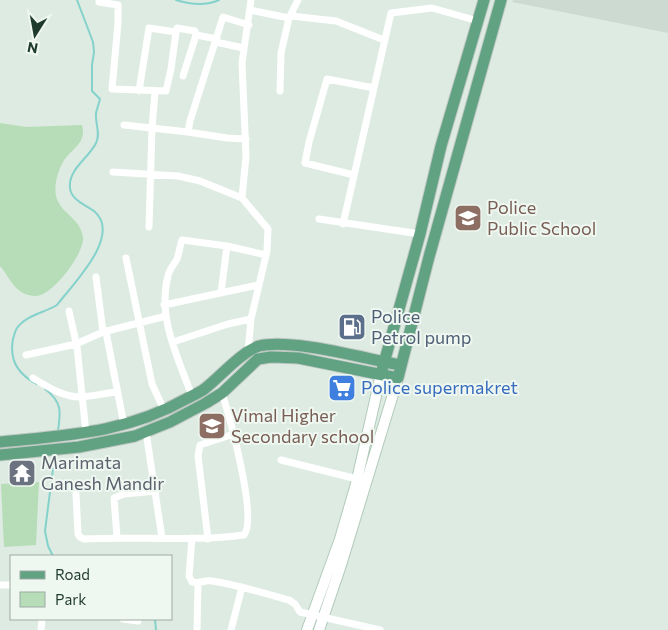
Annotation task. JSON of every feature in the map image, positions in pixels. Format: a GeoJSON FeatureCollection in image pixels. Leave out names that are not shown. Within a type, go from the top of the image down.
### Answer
{"type":"FeatureCollection","features":[{"type":"Feature","properties":{"kind":"main road"},"geometry":{"type":"LineString","coordinates":[[307,630],[340,539],[357,479],[382,368],[420,234],[441,146],[484,0]]}},
{"type":"Feature","properties":{"kind":"main road"},"geometry":{"type":"LineString","coordinates":[[319,630],[398,378],[431,248],[501,0]]}},
{"type":"Feature","properties":{"kind":"main road"},"geometry":{"type":"LineString","coordinates":[[0,442],[60,437],[124,425],[164,410],[192,396],[248,352],[259,347],[271,345],[302,346],[382,368],[398,378]]}},
{"type":"Feature","properties":{"kind":"main road"},"geometry":{"type":"LineString","coordinates":[[0,455],[61,449],[136,436],[206,404],[222,393],[258,359],[271,357],[298,358],[382,368],[401,365]]}},
{"type":"Feature","properties":{"kind":"street"},"geometry":{"type":"LineString","coordinates":[[99,0],[99,2],[118,5],[112,89],[166,91],[177,28],[195,31],[196,35],[243,48]]}},
{"type":"Feature","properties":{"kind":"street"},"geometry":{"type":"LineString","coordinates":[[242,198],[246,138],[242,63],[243,48],[249,25],[251,0]]}},
{"type":"Feature","properties":{"kind":"street"},"geometry":{"type":"LineString","coordinates":[[280,91],[282,53],[290,17],[298,0]]}},
{"type":"Feature","properties":{"kind":"street"},"geometry":{"type":"LineString","coordinates":[[343,224],[391,13],[432,8],[478,20]]}},
{"type":"Feature","properties":{"kind":"street"},"geometry":{"type":"LineString","coordinates":[[250,10],[290,17],[336,21],[384,40]]}},
{"type":"Feature","properties":{"kind":"street"},"geometry":{"type":"LineString","coordinates":[[188,132],[223,17],[249,25]]}},
{"type":"Feature","properties":{"kind":"street"},"geometry":{"type":"LineString","coordinates":[[139,91],[149,28],[176,32]]}},
{"type":"Feature","properties":{"kind":"street"},"geometry":{"type":"LineString","coordinates":[[183,76],[196,35]]}},
{"type":"Feature","properties":{"kind":"street"},"geometry":{"type":"LineString","coordinates":[[354,175],[306,162],[309,142],[327,80],[374,88]]}},
{"type":"Feature","properties":{"kind":"street"},"geometry":{"type":"LineString","coordinates":[[149,227],[155,92]]}},
{"type":"Feature","properties":{"kind":"street"},"geometry":{"type":"LineString","coordinates":[[124,125],[227,138],[246,138]]}},
{"type":"Feature","properties":{"kind":"street"},"geometry":{"type":"LineString","coordinates":[[113,172],[150,173],[200,181],[242,198],[268,230],[266,254],[251,319],[248,352]]}},
{"type":"Feature","properties":{"kind":"street"},"geometry":{"type":"LineString","coordinates":[[320,219],[343,224],[420,234]]}},
{"type":"Feature","properties":{"kind":"street"},"geometry":{"type":"LineString","coordinates":[[192,396],[173,342],[164,304],[169,270],[176,261],[182,240],[266,254]]}},
{"type":"Feature","properties":{"kind":"street"},"geometry":{"type":"LineString","coordinates":[[221,294],[227,246]]}},
{"type":"Feature","properties":{"kind":"street"},"geometry":{"type":"LineString","coordinates":[[126,258],[138,324],[141,330],[152,384],[164,410]]}},
{"type":"Feature","properties":{"kind":"street"},"geometry":{"type":"LineString","coordinates":[[96,276],[104,332],[124,425]]}},
{"type":"Feature","properties":{"kind":"street"},"geometry":{"type":"LineString","coordinates":[[164,304],[258,286]]}},
{"type":"Feature","properties":{"kind":"street"},"geometry":{"type":"LineString","coordinates":[[69,311],[78,347],[81,397],[86,433]]}},
{"type":"Feature","properties":{"kind":"street"},"geometry":{"type":"LineString","coordinates":[[26,354],[76,344],[104,332],[166,316]]}},
{"type":"Feature","properties":{"kind":"street"},"geometry":{"type":"LineString","coordinates":[[173,342],[228,324],[251,319]]}},
{"type":"Feature","properties":{"kind":"street"},"geometry":{"type":"LineString","coordinates":[[33,378],[55,391],[81,397],[118,392]]}},
{"type":"Feature","properties":{"kind":"street"},"geometry":{"type":"LineString","coordinates":[[76,494],[78,534],[84,539],[116,537],[208,539],[244,535],[248,529],[246,501],[234,434],[222,393]]}},
{"type":"Feature","properties":{"kind":"street"},"geometry":{"type":"LineString","coordinates":[[146,432],[162,538]]}},
{"type":"Feature","properties":{"kind":"street"},"geometry":{"type":"LineString","coordinates":[[208,539],[198,449],[200,445],[234,434]]}},
{"type":"Feature","properties":{"kind":"street"},"geometry":{"type":"LineString","coordinates":[[281,460],[357,479]]}},
{"type":"Feature","properties":{"kind":"street"},"geometry":{"type":"LineString","coordinates":[[116,537],[114,498],[124,494],[156,491]]}},
{"type":"Feature","properties":{"kind":"street"},"geometry":{"type":"LineString","coordinates":[[192,538],[189,576],[192,582],[198,583],[204,580],[242,587],[289,600],[295,604],[300,612],[380,630]]}},
{"type":"Feature","properties":{"kind":"street"},"geometry":{"type":"LineString","coordinates":[[197,630],[198,583]]}},
{"type":"Feature","properties":{"kind":"street"},"geometry":{"type":"LineString","coordinates":[[231,630],[242,587]]}},
{"type":"Feature","properties":{"kind":"street"},"geometry":{"type":"LineString","coordinates":[[130,620],[138,621]]}},
{"type":"Feature","properties":{"kind":"shaded area"},"geometry":{"type":"Polygon","coordinates":[[[513,0],[668,0],[668,33],[512,2],[513,0]]]}},
{"type":"Feature","properties":{"kind":"green space"},"geometry":{"type":"Polygon","coordinates":[[[0,123],[26,127],[82,125],[82,138],[62,165],[55,189],[60,205],[80,228],[83,237],[82,244],[69,269],[55,285],[39,296],[21,292],[0,266],[0,123]]]}},
{"type":"Feature","properties":{"kind":"green space"},"geometry":{"type":"Polygon","coordinates":[[[39,482],[36,545],[4,547],[1,484],[39,482]]]}},
{"type":"Feature","properties":{"kind":"waterway"},"geometry":{"type":"LineString","coordinates":[[37,384],[20,371],[14,360],[12,347],[17,328],[30,317],[57,305],[92,260],[103,233],[101,221],[94,211],[79,202],[73,196],[70,188],[72,175],[97,140],[96,113],[100,99],[92,91],[93,42],[77,0]]}},
{"type":"Feature","properties":{"kind":"waterway"},"geometry":{"type":"LineString","coordinates":[[176,0],[198,4],[219,0]]}},
{"type":"Feature","properties":{"kind":"waterway"},"geometry":{"type":"LineString","coordinates":[[45,389],[55,398],[59,407],[58,431]]}},
{"type":"Feature","properties":{"kind":"waterway"},"geometry":{"type":"LineString","coordinates":[[52,555],[48,546],[45,531],[55,453]]}},
{"type":"Feature","properties":{"kind":"waterway"},"geometry":{"type":"LineString","coordinates":[[155,620],[156,630]]}},
{"type":"Feature","properties":{"kind":"place","name":"Police Public School"},"geometry":{"type":"Point","coordinates":[468,218]}},
{"type":"Feature","properties":{"kind":"place","name":"Police Petrol pump"},"geometry":{"type":"Point","coordinates":[352,327]}},
{"type":"Feature","properties":{"kind":"place","name":"Police supermakret"},"geometry":{"type":"Point","coordinates":[342,388]}},
{"type":"Feature","properties":{"kind":"place","name":"Vimal Higher Secondary school"},"geometry":{"type":"Point","coordinates":[212,426]}},
{"type":"Feature","properties":{"kind":"place","name":"Marimata Ganesh Mandir"},"geometry":{"type":"Point","coordinates":[22,473]}}]}
